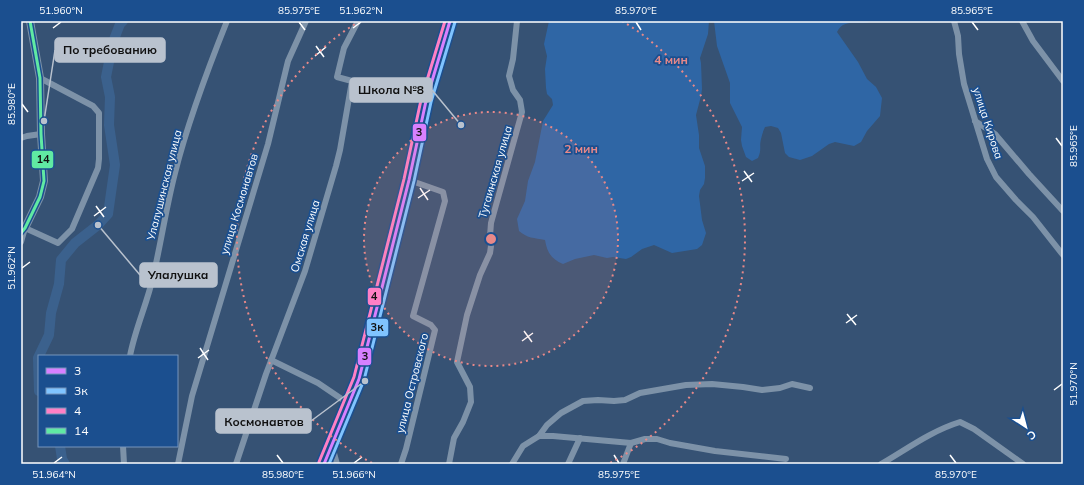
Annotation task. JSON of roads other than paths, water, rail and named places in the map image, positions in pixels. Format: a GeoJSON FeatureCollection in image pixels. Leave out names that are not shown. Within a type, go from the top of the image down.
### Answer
{"type":"FeatureCollection","features":[{"type":"Feature","properties":{"kind":"street"},"geometry":{"type":"LineString","coordinates":[[21,242],[23,230],[40,197],[44,181],[40,78],[30,21]]}},
{"type":"Feature","properties":{"kind":"street","name":"Улалушинская улица"},"geometry":{"type":"LineString","coordinates":[[130,355],[133,339],[152,279],[167,208],[191,118],[227,21]]}},
{"type":"Feature","properties":{"kind":"street","name":"улица Космонавтов"},"geometry":{"type":"LineString","coordinates":[[178,464],[192,396],[268,144],[288,61],[306,21]]}},
{"type":"Feature","properties":{"kind":"street","name":"Омская улица"},"geometry":{"type":"LineString","coordinates":[[236,464],[271,360],[305,271],[340,150],[352,81],[337,77],[344,48],[358,21]]}},
{"type":"Feature","properties":{"kind":"street"},"geometry":{"type":"LineString","coordinates":[[324,464],[359,379],[409,180],[426,102],[450,21]]}},
{"type":"Feature","properties":{"kind":"street","name":"Тугаинская улица"},"geometry":{"type":"LineString","coordinates":[[449,464],[454,438],[463,422],[470,402],[470,387],[458,362],[461,339],[480,275],[490,253],[491,223],[522,112],[520,100],[513,90],[508,76],[513,59],[516,21]]}},
{"type":"Feature","properties":{"kind":"street","name":"улица Кирова"},"geometry":{"type":"LineString","coordinates":[[954,21],[958,36],[959,54],[964,84],[987,159],[996,177],[1016,200],[1034,217],[1048,238],[1063,255]]}},
{"type":"Feature","properties":{"kind":"street"},"geometry":{"type":"LineString","coordinates":[[1022,21],[1033,41],[1063,81]]}},
{"type":"Feature","properties":{"kind":"street"},"geometry":{"type":"LineString","coordinates":[[23,230],[58,243],[72,229],[96,177],[99,159],[99,118],[96,109],[40,78]]}},
{"type":"Feature","properties":{"kind":"street"},"geometry":{"type":"LineString","coordinates":[[975,121],[995,134],[1063,211]]}},
{"type":"Feature","properties":{"kind":"street"},"geometry":{"type":"LineString","coordinates":[[21,138],[41,134]]}},
{"type":"Feature","properties":{"kind":"street","name":"улица Островского"},"geometry":{"type":"LineString","coordinates":[[401,464],[435,330],[431,325],[413,316],[445,201],[443,192],[409,180]]}},
{"type":"Feature","properties":{"kind":"street"},"geometry":{"type":"LineString","coordinates":[[271,360],[318,384],[349,404]]}},
{"type":"Feature","properties":{"kind":"street"},"geometry":{"type":"LineString","coordinates":[[512,464],[524,446],[539,436],[547,425],[561,413],[583,401],[625,400],[640,393],[686,386],[712,384],[762,390],[780,388],[792,384],[810,388]]}},
{"type":"Feature","properties":{"kind":"street"},"geometry":{"type":"LineString","coordinates":[[881,464],[932,433],[960,422],[1023,464]]}},
{"type":"Feature","properties":{"kind":"street"},"geometry":{"type":"LineString","coordinates":[[539,436],[631,443],[645,439],[657,439],[670,443],[715,451],[786,459]]}},
{"type":"Feature","properties":{"kind":"street"},"geometry":{"type":"LineString","coordinates":[[568,464],[580,438]]}},
{"type":"Feature","properties":{"kind":"street"},"geometry":{"type":"LineString","coordinates":[[623,464],[631,443]]}},
{"type":"Feature","properties":{"kind":"street"},"geometry":{"type":"LineString","coordinates":[[332,446],[337,464]]}},
{"type":"Feature","properties":{"kind":"street"},"geometry":{"type":"LineString","coordinates":[[123,447],[124,464]]}},
{"type":"Feature","properties":{"kind":"waterway"},"geometry":{"type":"LineString","coordinates":[[39,355],[49,335],[51,313],[59,284],[61,260],[75,243],[98,225],[108,214],[115,165],[109,125],[110,97],[106,77],[113,42],[120,24],[123,21]]}},
{"type":"Feature","properties":{"kind":"waterway"},"geometry":{"type":"LineString","coordinates":[[60,447],[62,459],[65,464]]}},
{"type":"Feature","properties":{"kind":"place","name":"По требованию"},"geometry":{"type":"Point","coordinates":[44,121]}},
{"type":"Feature","properties":{"kind":"place","name":"Школа №8"},"geometry":{"type":"Point","coordinates":[461,125]}},
{"type":"Feature","properties":{"kind":"place","name":"Улалушка"},"geometry":{"type":"Point","coordinates":[98,225]}},
{"type":"Feature","properties":{"kind":"place","name":"Космонавтов"},"geometry":{"type":"Point","coordinates":[365,381]}}]}
